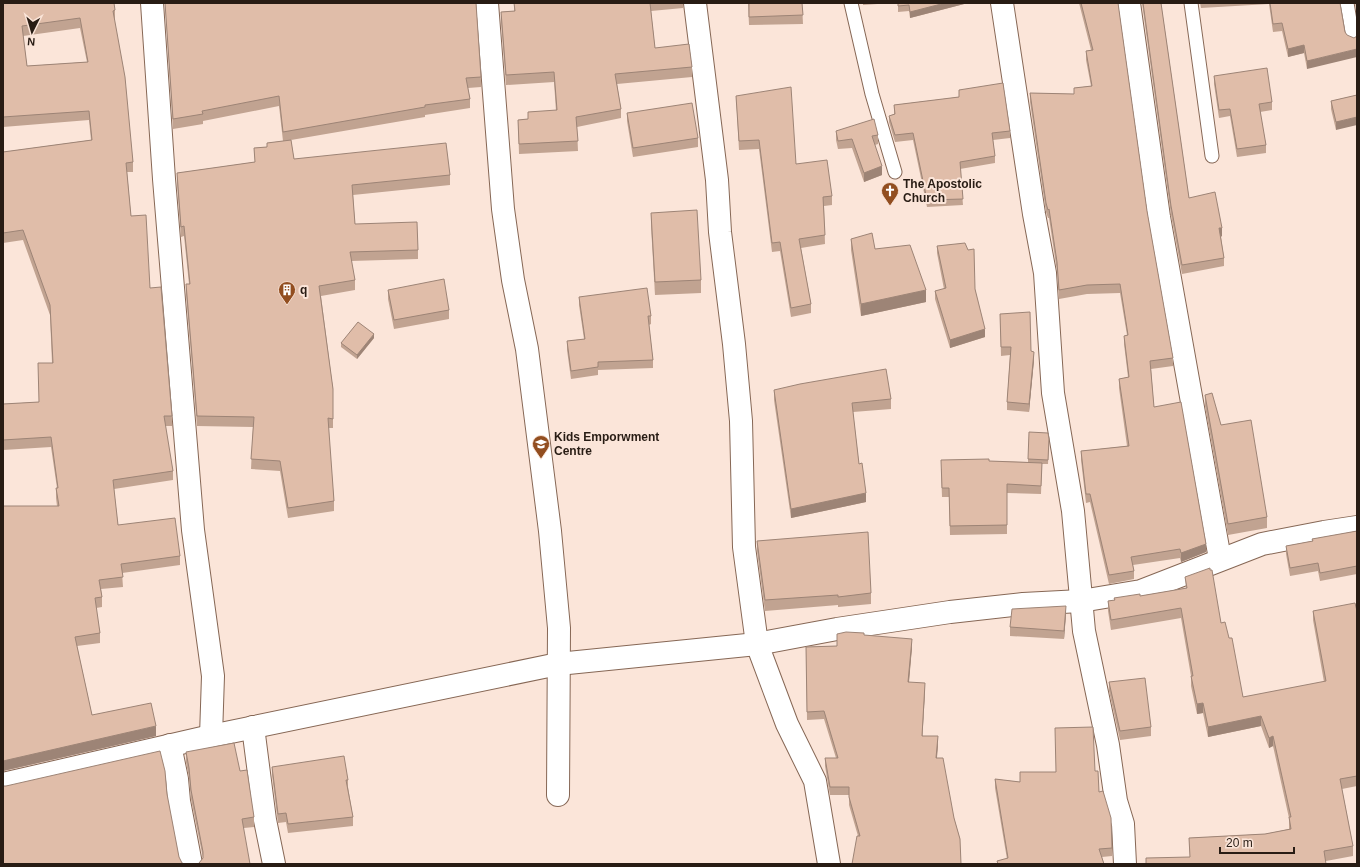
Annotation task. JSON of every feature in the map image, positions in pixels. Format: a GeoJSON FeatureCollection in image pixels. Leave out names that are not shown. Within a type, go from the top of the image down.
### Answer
{"type":"FeatureCollection","features":[{"type":"Feature","properties":{"kind":"street"},"geometry":{"type":"LineString","coordinates":[[152,3],[164,180],[193,530],[213,676],[211,736]]}},
{"type":"Feature","properties":{"kind":"street"},"geometry":{"type":"LineString","coordinates":[[487,3],[503,209],[513,280],[527,349],[550,531],[559,628],[558,795]]}},
{"type":"Feature","properties":{"kind":"street"},"geometry":{"type":"LineString","coordinates":[[695,3],[715,165],[720,232],[736,359],[742,421],[744,547],[758,644],[787,724],[815,781],[829,864]]}},
{"type":"Feature","properties":{"kind":"street"},"geometry":{"type":"LineString","coordinates":[[1002,3],[1034,214],[1045,273],[1053,392],[1072,511],[1084,631],[1108,745],[1116,801],[1123,824],[1125,864]]}},
{"type":"Feature","properties":{"kind":"street"},"geometry":{"type":"LineString","coordinates":[[1129,3],[1159,217],[1220,559]]}},
{"type":"Feature","properties":{"kind":"street"},"geometry":{"type":"LineString","coordinates":[[3,784],[211,736],[558,664],[758,644],[838,629],[950,612],[1023,604],[1081,601],[1141,591],[1220,559],[1262,544],[1357,527]]}},
{"type":"Feature","properties":{"kind":"street"},"geometry":{"type":"LineString","coordinates":[[253,727],[265,820],[274,864]]}},
{"type":"Feature","properties":{"kind":"street"},"geometry":{"type":"LineString","coordinates":[[170,745],[191,864]]}},
{"type":"Feature","properties":{"kind":"lane"},"geometry":{"type":"LineString","coordinates":[[851,3],[872,94],[895,172]]}},
{"type":"Feature","properties":{"kind":"lane"},"geometry":{"type":"LineString","coordinates":[[1191,3],[1212,156]]}},
{"type":"Feature","properties":{"kind":"lane"},"geometry":{"type":"LineString","coordinates":[[1347,3],[1353,38]]}},
{"type":"Feature","properties":{"kind":"building"},"geometry":{"type":"Polygon","coordinates":[[[3,3],[114,3],[115,10],[113,11],[125,77],[133,162],[126,163],[131,216],[146,215],[150,288],[161,287],[172,416],[164,416],[173,471],[113,480],[118,525],[175,518],[180,556],[121,564],[123,577],[99,580],[102,597],[95,598],[100,633],[75,637],[92,715],[151,703],[156,726],[3,761],[3,506],[59,506],[51,437],[3,440],[3,404],[39,402],[38,363],[53,363],[50,305],[23,230],[3,233],[3,152],[92,140],[89,111],[3,117],[3,3]],[[80,18],[22,26],[27,66],[88,62],[80,18]]]}},
{"type":"Feature","properties":{"kind":"building"},"geometry":{"type":"Polygon","coordinates":[[[165,3],[476,3],[481,77],[466,78],[470,99],[425,105],[425,107],[283,132],[279,96],[202,111],[203,114],[173,119],[165,3]]]}},
{"type":"Feature","properties":{"kind":"building"},"geometry":{"type":"Polygon","coordinates":[[[514,3],[650,3],[655,48],[689,44],[692,67],[615,74],[621,109],[576,117],[578,141],[519,144],[518,120],[528,119],[528,112],[557,110],[554,72],[506,75],[501,12],[515,11],[514,3]]]}},
{"type":"Feature","properties":{"kind":"building"},"geometry":{"type":"Polygon","coordinates":[[[749,3],[802,3],[803,15],[749,17],[749,3]]]}},
{"type":"Feature","properties":{"kind":"building"},"geometry":{"type":"Polygon","coordinates":[[[898,3],[945,3],[910,12],[909,5],[898,6],[898,3]]]}},
{"type":"Feature","properties":{"kind":"building"},"geometry":{"type":"Polygon","coordinates":[[[1081,3],[1118,3],[1147,211],[1173,358],[1150,361],[1154,407],[1181,402],[1206,544],[1181,553],[1180,549],[1131,557],[1134,571],[1109,575],[1090,494],[1086,494],[1081,451],[1129,446],[1119,379],[1129,377],[1124,336],[1128,335],[1120,284],[1087,285],[1059,290],[1057,262],[1049,209],[1048,210],[1046,203],[1030,93],[1074,94],[1074,88],[1092,86],[1086,51],[1093,50],[1081,3]]]}},
{"type":"Feature","properties":{"kind":"building"},"geometry":{"type":"Polygon","coordinates":[[[1143,3],[1161,3],[1189,198],[1215,192],[1222,228],[1219,228],[1224,258],[1182,265],[1171,206],[1143,3]]]}},
{"type":"Feature","properties":{"kind":"building"},"geometry":{"type":"Polygon","coordinates":[[[1270,3],[1340,3],[1345,32],[1347,35],[1354,38],[1357,36],[1357,49],[1307,61],[1304,45],[1288,49],[1282,23],[1273,24],[1270,3]]]}},
{"type":"Feature","properties":{"kind":"building"},"geometry":{"type":"Polygon","coordinates":[[[1267,68],[1272,102],[1259,104],[1266,145],[1237,149],[1230,109],[1219,110],[1214,76],[1267,68]]]}},
{"type":"Feature","properties":{"kind":"building"},"geometry":{"type":"Polygon","coordinates":[[[1003,83],[1010,131],[992,133],[995,156],[960,162],[963,199],[927,200],[913,133],[895,135],[889,116],[895,114],[894,105],[959,97],[959,90],[1003,83]]]}},
{"type":"Feature","properties":{"kind":"building"},"geometry":{"type":"Polygon","coordinates":[[[791,87],[796,164],[827,160],[832,196],[823,197],[825,235],[799,239],[811,304],[791,308],[780,242],[772,243],[759,140],[739,141],[736,96],[791,87]]]}},
{"type":"Feature","properties":{"kind":"building"},"geometry":{"type":"Polygon","coordinates":[[[1357,95],[1357,117],[1336,122],[1331,101],[1357,95]]]}},
{"type":"Feature","properties":{"kind":"building"},"geometry":{"type":"Polygon","coordinates":[[[692,103],[698,138],[633,148],[627,113],[692,103]]]}},
{"type":"Feature","properties":{"kind":"building"},"geometry":{"type":"Polygon","coordinates":[[[874,119],[878,135],[872,136],[882,166],[864,173],[852,139],[838,141],[836,131],[874,119]]]}},
{"type":"Feature","properties":{"kind":"building"},"geometry":{"type":"Polygon","coordinates":[[[291,140],[294,159],[446,143],[450,175],[352,185],[355,224],[417,222],[418,250],[350,252],[355,280],[319,286],[333,389],[333,419],[328,418],[334,501],[288,508],[280,461],[251,459],[254,417],[197,416],[186,284],[190,284],[184,226],[181,227],[177,173],[255,162],[254,148],[267,147],[267,143],[291,140]]]}},
{"type":"Feature","properties":{"kind":"building"},"geometry":{"type":"Polygon","coordinates":[[[697,210],[701,280],[655,282],[651,213],[697,210]]]}},
{"type":"Feature","properties":{"kind":"building"},"geometry":{"type":"Polygon","coordinates":[[[872,233],[875,249],[910,245],[926,290],[861,304],[851,239],[872,233]]]}},
{"type":"Feature","properties":{"kind":"building"},"geometry":{"type":"Polygon","coordinates":[[[965,243],[968,250],[974,249],[975,289],[985,329],[950,340],[935,291],[946,288],[937,246],[965,243]]]}},
{"type":"Feature","properties":{"kind":"building"},"geometry":{"type":"Polygon","coordinates":[[[444,279],[449,310],[394,320],[388,290],[444,279]]]}},
{"type":"Feature","properties":{"kind":"building"},"geometry":{"type":"Polygon","coordinates":[[[647,288],[651,316],[648,316],[653,360],[598,362],[598,367],[571,371],[567,341],[585,339],[579,297],[647,288]]]}},
{"type":"Feature","properties":{"kind":"building"},"geometry":{"type":"Polygon","coordinates":[[[1030,312],[1031,351],[1034,352],[1029,404],[1007,402],[1011,347],[1001,347],[1000,314],[1030,312]]]}},
{"type":"Feature","properties":{"kind":"building"},"geometry":{"type":"Polygon","coordinates":[[[358,322],[374,334],[357,355],[341,343],[358,322]]]}},
{"type":"Feature","properties":{"kind":"building"},"geometry":{"type":"Polygon","coordinates":[[[886,369],[891,399],[852,403],[859,464],[862,463],[866,493],[791,509],[774,390],[886,369]]]}},
{"type":"Feature","properties":{"kind":"building"},"geometry":{"type":"Polygon","coordinates":[[[1212,393],[1221,425],[1251,420],[1267,517],[1228,524],[1205,395],[1212,393]]]}},
{"type":"Feature","properties":{"kind":"building"},"geometry":{"type":"Polygon","coordinates":[[[1029,432],[1048,433],[1048,460],[1028,459],[1029,432]]]}},
{"type":"Feature","properties":{"kind":"building"},"geometry":{"type":"Polygon","coordinates":[[[989,459],[989,461],[1042,463],[1041,486],[1007,484],[1007,525],[950,526],[949,488],[942,488],[941,460],[989,459]]]}},
{"type":"Feature","properties":{"kind":"building"},"geometry":{"type":"Polygon","coordinates":[[[1357,531],[1357,566],[1320,573],[1318,563],[1290,568],[1286,546],[1313,541],[1312,539],[1357,531]]]}},
{"type":"Feature","properties":{"kind":"building"},"geometry":{"type":"Polygon","coordinates":[[[868,532],[871,593],[838,597],[838,595],[765,600],[757,541],[868,532]]]}},
{"type":"Feature","properties":{"kind":"building"},"geometry":{"type":"Polygon","coordinates":[[[1210,568],[1210,570],[1212,570],[1221,623],[1225,622],[1229,638],[1232,638],[1243,697],[1326,681],[1313,611],[1355,603],[1357,611],[1357,776],[1340,779],[1353,846],[1324,851],[1326,864],[1146,864],[1146,858],[1190,857],[1189,838],[1265,834],[1291,829],[1289,817],[1291,817],[1273,736],[1269,738],[1261,716],[1208,727],[1203,703],[1197,704],[1191,676],[1193,676],[1181,608],[1111,620],[1108,601],[1115,600],[1114,598],[1140,594],[1140,596],[1187,588],[1185,577],[1210,568]]]}},
{"type":"Feature","properties":{"kind":"building"},"geometry":{"type":"Polygon","coordinates":[[[1066,606],[1064,631],[1010,627],[1012,609],[1066,606]]]}},
{"type":"Feature","properties":{"kind":"building"},"geometry":{"type":"Polygon","coordinates":[[[846,632],[912,639],[908,682],[925,683],[922,736],[938,736],[936,758],[943,758],[954,818],[960,839],[961,864],[852,864],[857,836],[860,836],[849,797],[849,787],[830,787],[825,758],[838,758],[824,711],[807,712],[806,647],[837,646],[837,634],[846,632]]]}},
{"type":"Feature","properties":{"kind":"building"},"geometry":{"type":"Polygon","coordinates":[[[1145,678],[1151,727],[1120,731],[1109,682],[1145,678]]]}},
{"type":"Feature","properties":{"kind":"building"},"geometry":{"type":"Polygon","coordinates":[[[1093,727],[1095,771],[1098,771],[1099,792],[1103,791],[1111,818],[1112,848],[1099,849],[1104,864],[998,864],[997,861],[1008,858],[995,779],[1020,782],[1020,772],[1056,772],[1055,728],[1093,727]]]}},
{"type":"Feature","properties":{"kind":"building"},"geometry":{"type":"Polygon","coordinates":[[[234,743],[240,771],[247,770],[254,817],[242,819],[250,864],[198,864],[203,858],[203,852],[191,790],[186,752],[234,743]]]}},
{"type":"Feature","properties":{"kind":"building"},"geometry":{"type":"Polygon","coordinates":[[[160,751],[165,771],[167,794],[179,857],[184,864],[3,864],[3,786],[160,751]]]}},
{"type":"Feature","properties":{"kind":"building"},"geometry":{"type":"Polygon","coordinates":[[[344,756],[348,780],[346,780],[353,817],[288,824],[286,813],[278,814],[272,767],[344,756]]]}},
{"type":"Feature","properties":{"kind":"place","name":"The Apostolic Church"},"geometry":{"type":"Point","coordinates":[890,206]}},
{"type":"Feature","properties":{"kind":"place","name":"q"},"geometry":{"type":"Point","coordinates":[287,305]}},
{"type":"Feature","properties":{"kind":"place","name":"Kids Emporwment Centre"},"geometry":{"type":"Point","coordinates":[541,459]}}]}
